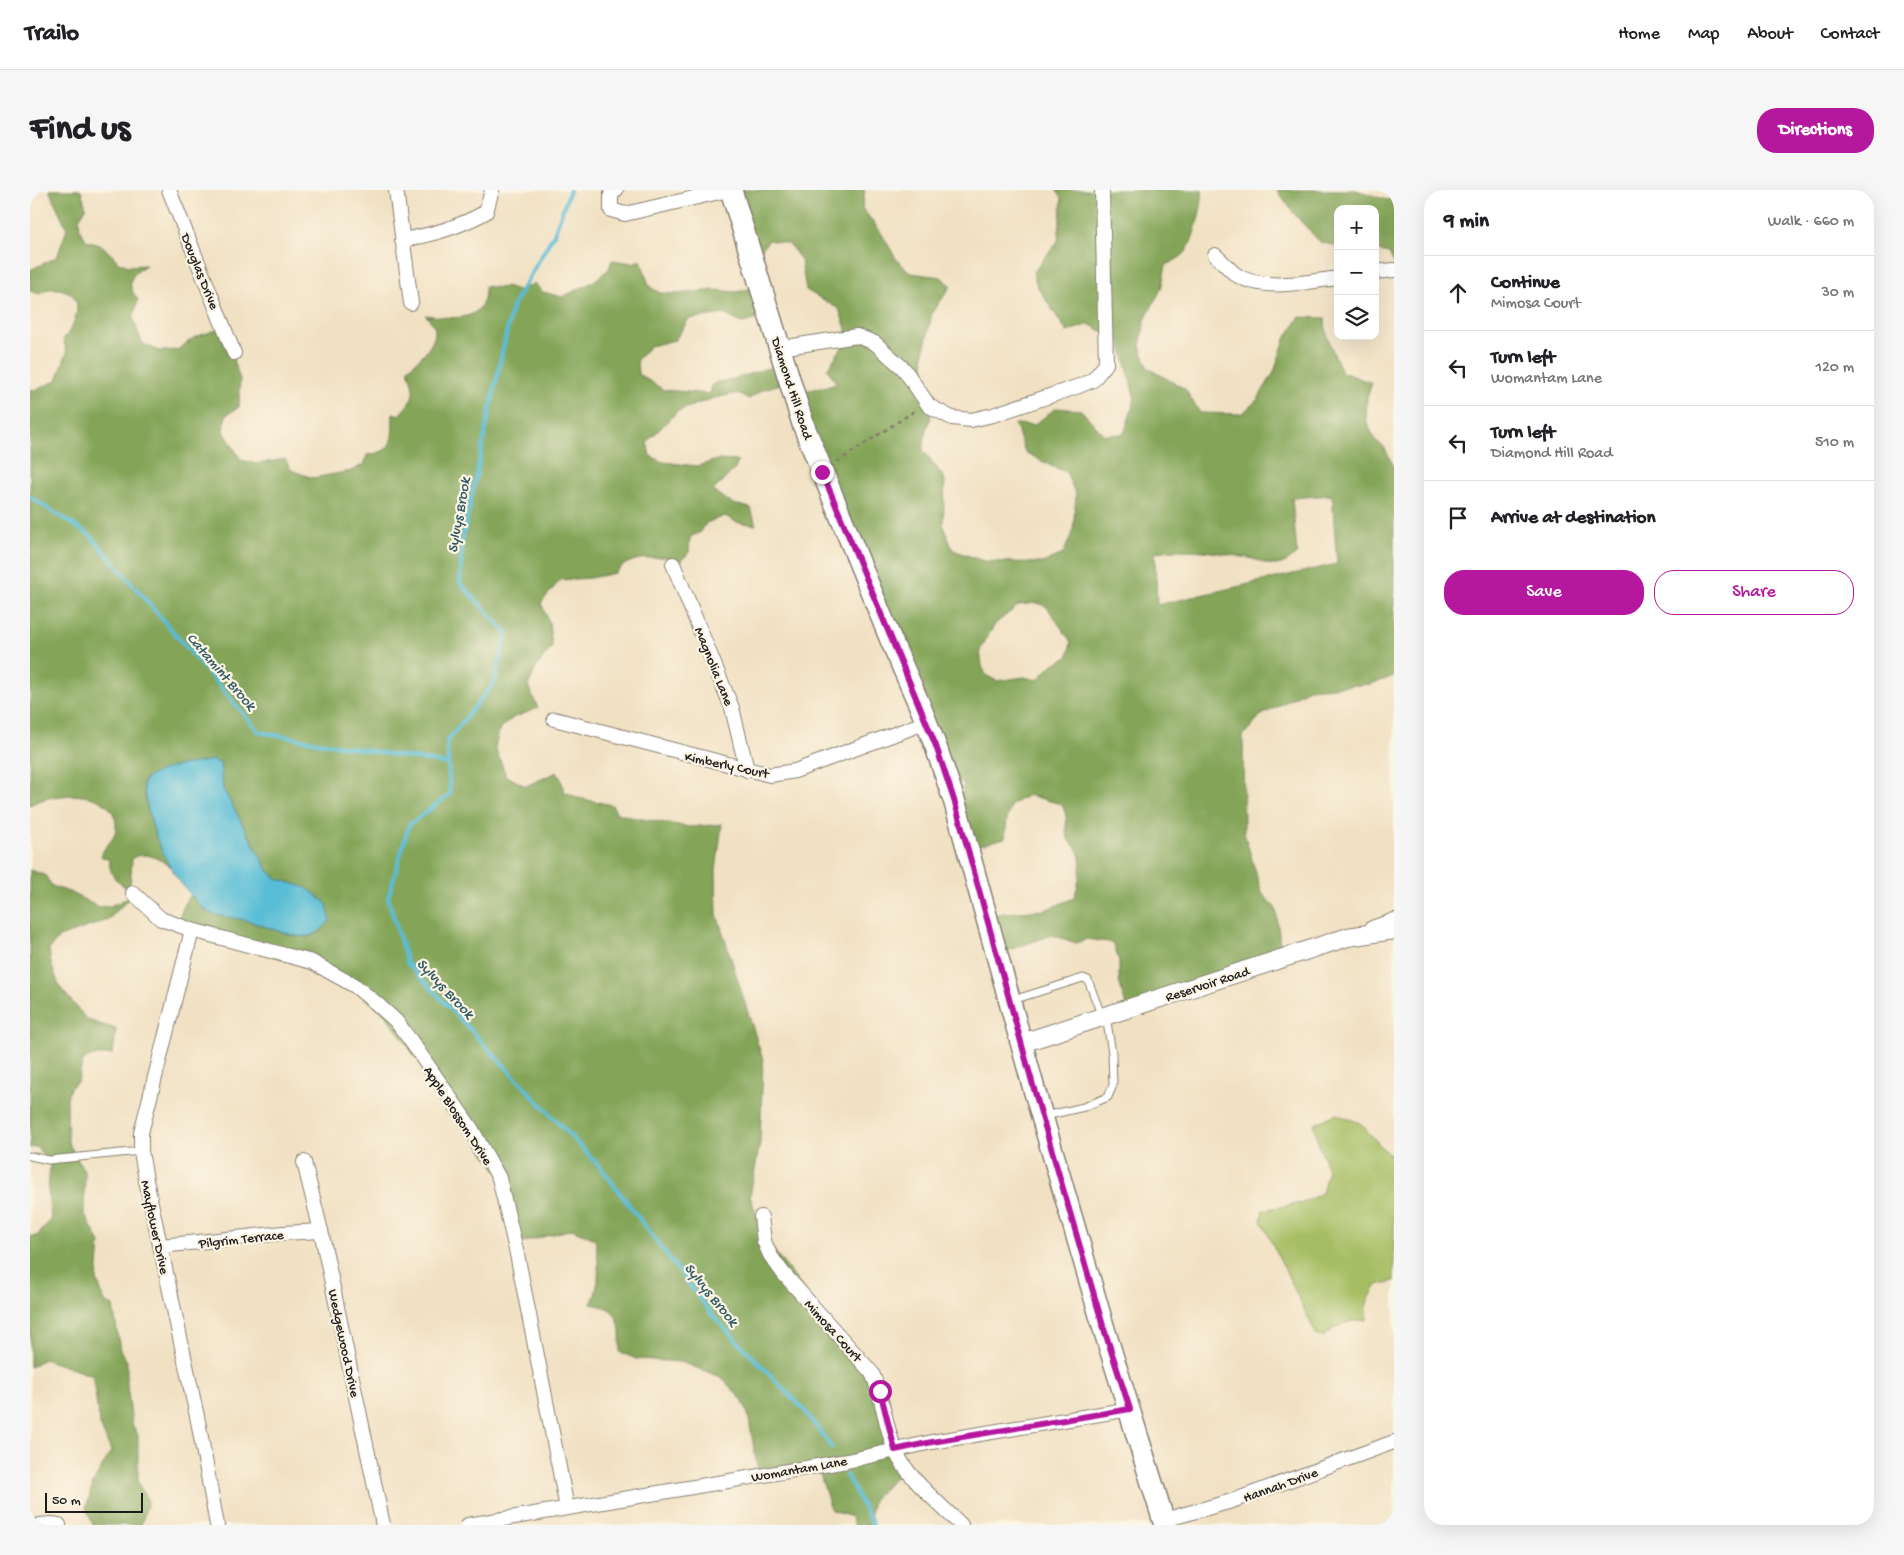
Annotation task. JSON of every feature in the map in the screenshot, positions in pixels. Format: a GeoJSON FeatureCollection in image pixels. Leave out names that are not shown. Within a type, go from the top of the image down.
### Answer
{"type":"FeatureCollection","features":[{"type":"Feature","properties":{"kind":"main road","name":"Diamond Hill Road"},"geometry":{"type":"LineString","coordinates":[[730,190],[804,424],[891,640],[927,722],[955,803],[1042,1116],[1104,1329],[1164,1523]]}},
{"type":"Feature","properties":{"kind":"street","name":"Douglas Drive"},"geometry":{"type":"LineString","coordinates":[[169,190],[234,353]]}},
{"type":"Feature","properties":{"kind":"street"},"geometry":{"type":"LineString","coordinates":[[396,190],[411,303]]}},
{"type":"Feature","properties":{"kind":"street"},"geometry":{"type":"LineString","coordinates":[[402,240],[435,234],[466,223],[486,212],[492,190]]}},
{"type":"Feature","properties":{"kind":"street"},"geometry":{"type":"LineString","coordinates":[[616,190],[612,194],[612,210],[625,214],[730,190]]}},
{"type":"Feature","properties":{"kind":"street"},"geometry":{"type":"LineString","coordinates":[[780,348],[857,336],[875,343],[904,370],[929,406],[952,418],[971,420],[1048,398],[1093,380],[1106,364],[1102,190]]}},
{"type":"Feature","properties":{"kind":"street"},"geometry":{"type":"LineString","coordinates":[[1215,255],[1236,275],[1253,281],[1287,284],[1334,278]]}},
{"type":"Feature","properties":{"kind":"street"},"geometry":{"type":"LineString","coordinates":[[1379,272],[1394,270]]}},
{"type":"Feature","properties":{"kind":"street","name":"Magnolia Lane"},"geometry":{"type":"LineString","coordinates":[[673,564],[732,708],[747,770]]}},
{"type":"Feature","properties":{"kind":"street","name":"Kimberly Court"},"geometry":{"type":"LineString","coordinates":[[554,719],[770,775],[795,771],[927,722]]}},
{"type":"Feature","properties":{"kind":"street","name":"Apple Blossom Drive"},"geometry":{"type":"LineString","coordinates":[[133,893],[161,919],[192,930],[312,962],[355,986],[396,1021],[471,1128],[500,1178],[517,1254],[567,1508]]}},
{"type":"Feature","properties":{"kind":"street"},"geometry":{"type":"LineString","coordinates":[[1348,937],[1394,920]]}},
{"type":"Feature","properties":{"kind":"street","name":"Mayflower Drive"},"geometry":{"type":"LineString","coordinates":[[192,930],[140,1133],[141,1151],[198,1421],[217,1525]]}},
{"type":"Feature","properties":{"kind":"street","name":"Reservoir Road"},"geometry":{"type":"LineString","coordinates":[[1022,1043],[1348,937],[1394,930]]}},
{"type":"Feature","properties":{"kind":"street","name":"Wedgewood Drive"},"geometry":{"type":"LineString","coordinates":[[304,1162],[322,1231],[383,1525]]}},
{"type":"Feature","properties":{"kind":"street","name":"Mimosa Court"},"geometry":{"type":"LineString","coordinates":[[761,1217],[764,1241],[770,1255],[872,1373],[880,1391],[895,1450],[905,1469],[961,1525]]}},
{"type":"Feature","properties":{"kind":"street","name":"Pilgrim Terrace"},"geometry":{"type":"LineString","coordinates":[[161,1246],[283,1233],[322,1231]]}},
{"type":"Feature","properties":{"kind":"street","name":"Womantam Lane"},"geometry":{"type":"LineString","coordinates":[[468,1525],[847,1461],[932,1442],[1130,1409]]}},
{"type":"Feature","properties":{"kind":"street","name":"Hannah Drive"},"geometry":{"type":"LineString","coordinates":[[1164,1523],[1232,1501],[1394,1442]]}},
{"type":"Feature","properties":{"kind":"street"},"geometry":{"type":"LineString","coordinates":[[40,1525],[59,1525]]}},
{"type":"Feature","properties":{"kind":"lane"},"geometry":{"type":"LineString","coordinates":[[1010,1001],[1084,978],[1088,980],[1104,1017],[1112,1053],[1113,1086],[1108,1096],[1084,1107],[1042,1116]]}},
{"type":"Feature","properties":{"kind":"lane"},"geometry":{"type":"LineString","coordinates":[[30,1156],[49,1160],[141,1151]]}},
{"type":"Feature","properties":{"kind":"path"},"geometry":{"type":"LineString","coordinates":[[822,472],[916,409],[929,406]]}},
{"type":"Feature","properties":{"kind":"green space"},"geometry":{"type":"Polygon","coordinates":[[[49,190],[81,190],[86,208],[79,219],[80,230],[87,241],[103,246],[120,263],[129,266],[146,265],[136,272],[131,280],[132,289],[138,300],[133,318],[142,343],[159,351],[177,350],[195,337],[222,328],[240,379],[239,407],[226,415],[223,430],[241,460],[256,464],[285,459],[291,470],[313,478],[351,471],[363,465],[367,455],[383,451],[388,447],[392,436],[393,413],[399,415],[412,398],[413,389],[408,369],[428,349],[434,336],[433,324],[425,315],[457,318],[473,314],[483,302],[485,286],[502,288],[506,286],[521,291],[534,283],[543,292],[562,297],[593,282],[609,269],[612,260],[632,263],[641,260],[649,286],[660,293],[677,294],[714,290],[737,292],[760,286],[763,318],[742,323],[724,314],[689,319],[675,340],[650,346],[637,360],[638,374],[664,390],[710,394],[712,385],[718,382],[734,379],[781,364],[783,383],[762,390],[749,399],[738,393],[714,398],[678,411],[647,442],[650,456],[663,462],[697,466],[717,460],[738,461],[735,469],[713,491],[733,504],[751,508],[756,525],[736,522],[725,516],[706,523],[701,532],[690,537],[689,552],[676,567],[667,557],[646,558],[632,561],[615,573],[590,578],[560,580],[541,603],[549,622],[552,647],[537,666],[528,686],[538,708],[513,718],[500,728],[495,747],[506,776],[526,786],[557,772],[564,791],[578,798],[612,805],[617,813],[690,827],[722,824],[716,870],[717,914],[763,1060],[760,1143],[750,1196],[765,1239],[871,1377],[903,1469],[873,1500],[870,1514],[874,1525],[854,1525],[851,1517],[831,1510],[818,1468],[759,1477],[748,1414],[742,1400],[721,1377],[681,1362],[636,1359],[620,1352],[620,1328],[616,1316],[607,1308],[591,1304],[598,1281],[595,1239],[572,1229],[517,1244],[500,1175],[385,1014],[337,975],[175,927],[188,897],[191,896],[208,912],[245,920],[293,936],[309,937],[322,931],[307,888],[278,879],[269,872],[223,789],[220,763],[146,778],[143,783],[149,816],[170,866],[147,855],[132,858],[130,889],[117,881],[112,874],[109,860],[101,856],[116,830],[114,816],[107,806],[97,800],[84,796],[69,795],[41,800],[30,805],[30,389],[36,390],[57,380],[67,352],[63,340],[71,328],[77,305],[71,294],[61,289],[47,289],[40,294],[30,291],[30,270],[57,257],[67,229],[49,190]]]}},
{"type":"Feature","properties":{"kind":"green space"},"geometry":{"type":"Polygon","coordinates":[[[730,190],[865,190],[862,208],[880,231],[897,260],[911,273],[941,277],[951,286],[932,313],[923,356],[931,417],[926,430],[923,450],[945,479],[943,526],[953,550],[983,561],[1042,563],[1063,554],[1073,531],[1076,495],[1066,472],[1025,452],[1015,424],[1034,425],[1056,408],[1081,410],[1104,435],[1124,434],[1135,399],[1120,341],[1089,324],[1067,332],[1037,286],[1033,273],[1058,241],[1062,198],[1056,190],[1202,190],[1200,214],[1194,234],[1183,255],[1166,265],[1161,289],[1145,320],[1140,346],[1148,368],[1185,389],[1200,413],[1242,414],[1258,399],[1274,372],[1285,339],[1300,317],[1325,318],[1329,339],[1342,372],[1372,383],[1367,397],[1366,420],[1375,440],[1384,447],[1394,467],[1394,676],[1371,684],[1309,689],[1260,716],[1243,736],[1244,833],[1262,893],[1276,909],[1282,961],[1127,1010],[1119,981],[1119,961],[1114,945],[1109,942],[1087,939],[1076,943],[1052,935],[998,954],[989,916],[1045,910],[1074,898],[1079,881],[1080,856],[1068,838],[1066,814],[1061,804],[1028,795],[1011,805],[1005,838],[969,848],[957,814],[964,784],[947,777],[917,697],[924,682],[908,676],[794,393],[837,384],[827,369],[841,349],[848,334],[839,309],[806,290],[801,260],[789,244],[769,240],[753,260],[730,190]],[[1332,495],[1292,498],[1297,553],[1281,564],[1271,565],[1251,559],[1202,551],[1178,550],[1155,552],[1157,605],[1337,564],[1332,495]],[[1038,603],[1019,605],[995,624],[980,650],[982,666],[986,675],[997,681],[1024,677],[1037,680],[1052,665],[1068,657],[1071,642],[1047,607],[1038,603]]]}},
{"type":"Feature","properties":{"kind":"green space"},"geometry":{"type":"Polygon","coordinates":[[[1277,190],[1356,190],[1387,200],[1394,197],[1394,264],[1389,253],[1379,251],[1379,205],[1334,205],[1334,245],[1320,242],[1296,216],[1277,190]]]}},
{"type":"Feature","properties":{"kind":"green space"},"geometry":{"type":"Polygon","coordinates":[[[30,870],[45,875],[52,886],[72,893],[98,907],[110,906],[131,897],[108,920],[59,937],[49,950],[51,963],[59,986],[87,1020],[116,1029],[113,1054],[92,1056],[83,1061],[78,1081],[70,1088],[67,1098],[68,1142],[85,1173],[84,1213],[100,1243],[97,1280],[105,1302],[113,1306],[120,1350],[127,1361],[127,1385],[132,1424],[138,1435],[138,1483],[148,1501],[141,1525],[93,1525],[86,1508],[93,1483],[111,1451],[99,1423],[93,1376],[44,1359],[30,1367],[30,1236],[37,1236],[51,1219],[48,1190],[50,1165],[37,1147],[30,1148],[30,870]]]}},
{"type":"Feature","properties":{"kind":"green space"},"geometry":{"type":"Polygon","coordinates":[[[1336,1114],[1360,1123],[1388,1154],[1394,1154],[1394,1281],[1377,1285],[1367,1302],[1367,1320],[1344,1324],[1324,1337],[1317,1336],[1261,1220],[1263,1210],[1302,1203],[1322,1193],[1328,1170],[1314,1124],[1336,1114]]]}},
{"type":"Feature","properties":{"kind":"water"},"geometry":{"type":"Polygon","coordinates":[[[213,760],[220,763],[223,789],[269,872],[278,879],[307,888],[327,904],[330,920],[317,933],[311,936],[297,936],[240,919],[210,913],[202,907],[175,875],[154,831],[143,783],[149,777],[165,769],[213,760]]]}},
{"type":"Feature","properties":{"kind":"waterway","name":"Sylvys Brook"},"geometry":{"type":"LineString","coordinates":[[570,190],[554,234],[512,307],[462,542],[460,583],[507,633],[494,683],[447,741],[450,794],[409,825],[388,898],[407,963],[601,1168],[713,1316],[804,1410],[832,1448]]}},
{"type":"Feature","properties":{"kind":"waterway","name":"Catamint Brook"},"geometry":{"type":"LineString","coordinates":[[30,497],[91,536],[259,732],[448,764]]}},
{"type":"Feature","properties":{"kind":"waterway","name":"Sylvys Brook"},"geometry":{"type":"LineString","coordinates":[[846,1475],[873,1525]]}},
{"type":"Feature","properties":{"kind":"route"},"geometry":{"type":"LineString","coordinates":[[822,472],[920,706],[955,803],[1034,1089],[1104,1329],[1130,1409],[932,1442],[895,1450],[880,1391]]}}]}
